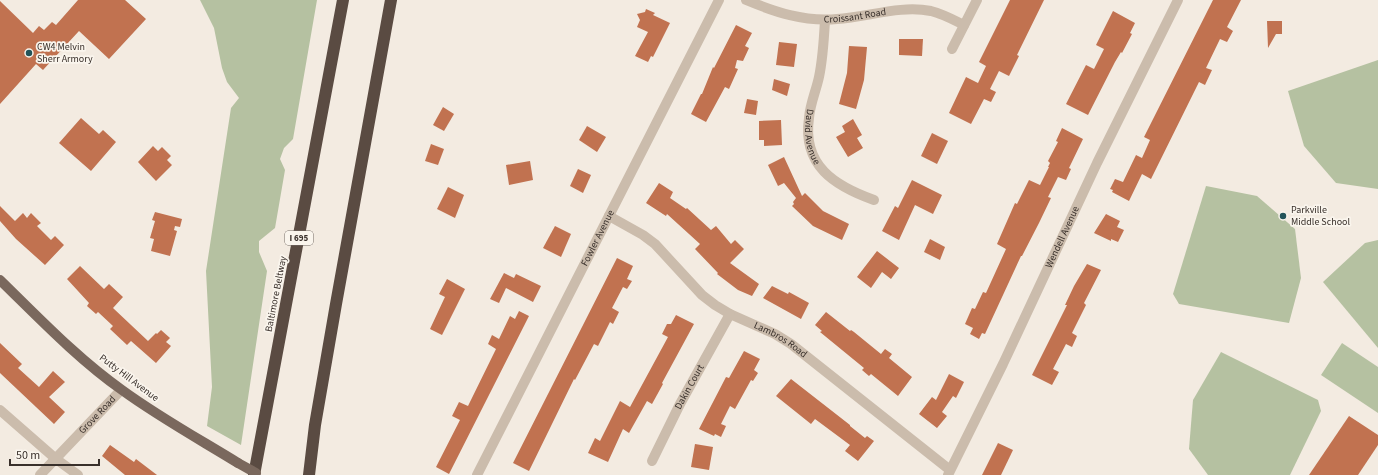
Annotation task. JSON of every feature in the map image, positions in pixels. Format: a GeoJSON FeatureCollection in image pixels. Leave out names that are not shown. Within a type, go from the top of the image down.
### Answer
{"type":"FeatureCollection","features":[{"type":"Feature","properties":{"kind":"highway","name":"Baltimore Beltway"},"geometry":{"type":"LineString","coordinates":[[254,475],[343,0]]}},
{"type":"Feature","properties":{"kind":"highway"},"geometry":{"type":"LineString","coordinates":[[309,475],[315,425],[336,304],[392,0]]}},
{"type":"Feature","properties":{"kind":"main road","name":"Putty Hill Avenue"},"geometry":{"type":"LineString","coordinates":[[0,280],[85,360],[121,390],[162,418],[258,475]]}},
{"type":"Feature","properties":{"kind":"street","name":"Fowler Avenue"},"geometry":{"type":"LineString","coordinates":[[477,475],[719,0]]}},
{"type":"Feature","properties":{"kind":"street","name":"Croissant Road"},"geometry":{"type":"LineString","coordinates":[[746,0],[783,14],[797,17],[825,20],[904,10],[918,10],[947,16],[964,26]]}},
{"type":"Feature","properties":{"kind":"street"},"geometry":{"type":"LineString","coordinates":[[952,50],[977,0]]}},
{"type":"Feature","properties":{"kind":"street","name":"Wendell Avenue"},"geometry":{"type":"LineString","coordinates":[[949,472],[1003,364],[1097,163],[1178,0]]}},
{"type":"Feature","properties":{"kind":"street","name":"David Avenue"},"geometry":{"type":"LineString","coordinates":[[825,20],[820,76],[809,118],[809,137],[811,147],[820,167],[836,183],[857,194],[874,200]]}},
{"type":"Feature","properties":{"kind":"street","name":"Lambros Road"},"geometry":{"type":"LineString","coordinates":[[609,216],[643,235],[655,244],[702,295],[715,305],[730,314],[776,334],[791,344],[949,472]]}},
{"type":"Feature","properties":{"kind":"street","name":"Dakin Court"},"geometry":{"type":"LineString","coordinates":[[652,461],[680,404],[730,314]]}},
{"type":"Feature","properties":{"kind":"street","name":"Grove Road"},"geometry":{"type":"LineString","coordinates":[[40,475],[121,390]]}},
{"type":"Feature","properties":{"kind":"street"},"geometry":{"type":"LineString","coordinates":[[0,410],[56,459],[78,475]]}},
{"type":"Feature","properties":{"kind":"green space"},"geometry":{"type":"Polygon","coordinates":[[[200,0],[317,0],[293,139],[284,148],[280,159],[285,170],[275,228],[259,241],[259,252],[267,271],[241,445],[207,426],[212,387],[206,271],[231,108],[239,98],[227,82],[222,68],[214,28],[200,0]]]}},
{"type":"Feature","properties":{"kind":"green space"},"geometry":{"type":"Polygon","coordinates":[[[1378,60],[1378,189],[1336,183],[1304,146],[1288,91],[1378,60]]]}},
{"type":"Feature","properties":{"kind":"green space"},"geometry":{"type":"Polygon","coordinates":[[[1206,186],[1257,196],[1295,229],[1301,278],[1289,323],[1179,304],[1173,294],[1206,186]]]}},
{"type":"Feature","properties":{"kind":"green space"},"geometry":{"type":"Polygon","coordinates":[[[1378,240],[1378,348],[1323,282],[1365,243],[1378,240]]]}},
{"type":"Feature","properties":{"kind":"green space"},"geometry":{"type":"Polygon","coordinates":[[[1342,343],[1378,367],[1378,413],[1321,375],[1342,343]]]}},
{"type":"Feature","properties":{"kind":"green space"},"geometry":{"type":"Polygon","coordinates":[[[1221,352],[1318,400],[1321,411],[1290,475],[1208,475],[1189,449],[1193,400],[1221,352]]]}},
{"type":"Feature","properties":{"kind":"building","name":"CW4 Melvin Sherr Armory"},"geometry":{"type":"Polygon","coordinates":[[[78,0],[125,0],[146,19],[109,59],[79,31],[43,70],[36,64],[0,104],[0,1],[33,33],[39,26],[44,30],[52,22],[56,25],[78,0]]]}},
{"type":"Feature","properties":{"kind":"building"},"geometry":{"type":"Polygon","coordinates":[[[1010,0],[1044,0],[1017,55],[1019,56],[1009,76],[999,71],[990,89],[996,92],[991,102],[984,99],[971,124],[949,113],[966,77],[978,83],[986,66],[979,62],[1010,0]]]}},
{"type":"Feature","properties":{"kind":"building"},"geometry":{"type":"Polygon","coordinates":[[[1213,0],[1241,0],[1227,27],[1233,31],[1227,42],[1220,39],[1206,68],[1212,70],[1205,85],[1199,82],[1151,179],[1142,174],[1129,201],[1112,192],[1113,190],[1110,189],[1115,179],[1123,182],[1136,155],[1142,158],[1150,140],[1144,137],[1213,0]]]}},
{"type":"Feature","properties":{"kind":"building"},"geometry":{"type":"Polygon","coordinates":[[[646,9],[655,13],[653,15],[670,23],[653,57],[651,56],[648,62],[635,56],[648,32],[637,27],[640,20],[637,14],[645,12],[646,9]]]}},
{"type":"Feature","properties":{"kind":"building"},"geometry":{"type":"Polygon","coordinates":[[[1113,11],[1135,23],[1130,33],[1132,34],[1122,53],[1121,52],[1115,62],[1088,115],[1066,104],[1086,65],[1094,69],[1104,49],[1096,45],[1113,11]]]}},
{"type":"Feature","properties":{"kind":"building"},"geometry":{"type":"Polygon","coordinates":[[[1267,21],[1282,21],[1282,34],[1276,34],[1268,48],[1267,21]]]}},
{"type":"Feature","properties":{"kind":"building"},"geometry":{"type":"Polygon","coordinates":[[[736,25],[752,33],[745,46],[749,48],[743,61],[737,60],[735,68],[738,69],[729,89],[725,87],[706,122],[691,114],[702,94],[713,67],[714,68],[736,25]]]}},
{"type":"Feature","properties":{"kind":"building"},"geometry":{"type":"Polygon","coordinates":[[[899,39],[923,39],[922,56],[899,55],[899,39]]]}},
{"type":"Feature","properties":{"kind":"building"},"geometry":{"type":"Polygon","coordinates":[[[779,42],[797,44],[794,67],[776,65],[779,42]]]}},
{"type":"Feature","properties":{"kind":"building"},"geometry":{"type":"Polygon","coordinates":[[[849,46],[867,47],[864,80],[856,109],[839,104],[847,73],[849,46]]]}},
{"type":"Feature","properties":{"kind":"building"},"geometry":{"type":"Polygon","coordinates":[[[774,79],[790,84],[787,96],[772,90],[774,79]]]}},
{"type":"Feature","properties":{"kind":"building"},"geometry":{"type":"Polygon","coordinates":[[[747,99],[758,101],[756,115],[744,113],[747,99]]]}},
{"type":"Feature","properties":{"kind":"building"},"geometry":{"type":"Polygon","coordinates":[[[443,107],[454,114],[444,131],[433,125],[443,107]]]}},
{"type":"Feature","properties":{"kind":"building"},"geometry":{"type":"Polygon","coordinates":[[[81,118],[99,134],[103,130],[116,142],[91,171],[59,143],[81,118]]]}},
{"type":"Feature","properties":{"kind":"building"},"geometry":{"type":"Polygon","coordinates":[[[853,119],[862,135],[857,138],[863,148],[848,157],[836,137],[845,132],[842,126],[853,119]]]}},
{"type":"Feature","properties":{"kind":"building"},"geometry":{"type":"Polygon","coordinates":[[[781,120],[782,145],[764,146],[764,140],[759,140],[759,121],[781,120]]]}},
{"type":"Feature","properties":{"kind":"building"},"geometry":{"type":"Polygon","coordinates":[[[587,126],[606,137],[597,152],[579,140],[587,126]]]}},
{"type":"Feature","properties":{"kind":"building"},"geometry":{"type":"Polygon","coordinates":[[[1062,128],[1083,139],[1069,168],[1071,169],[1066,180],[1058,177],[1048,197],[1051,198],[1021,256],[985,334],[982,333],[979,339],[970,334],[973,328],[965,324],[972,308],[975,309],[983,292],[986,293],[1006,249],[997,244],[1015,203],[1017,204],[1029,180],[1040,185],[1049,167],[1050,163],[1048,161],[1058,142],[1056,141],[1062,128]]]}},
{"type":"Feature","properties":{"kind":"building"},"geometry":{"type":"Polygon","coordinates":[[[932,133],[948,141],[937,164],[921,156],[932,133]]]}},
{"type":"Feature","properties":{"kind":"building"},"geometry":{"type":"Polygon","coordinates":[[[431,144],[444,149],[438,165],[425,161],[431,144]]]}},
{"type":"Feature","properties":{"kind":"building"},"geometry":{"type":"Polygon","coordinates":[[[153,146],[158,151],[162,147],[171,156],[167,160],[172,165],[156,181],[138,162],[153,146]]]}},
{"type":"Feature","properties":{"kind":"building"},"geometry":{"type":"Polygon","coordinates":[[[784,157],[802,196],[805,193],[823,211],[849,224],[842,240],[813,226],[792,206],[796,198],[784,183],[778,186],[768,165],[784,157]]]}},
{"type":"Feature","properties":{"kind":"building"},"geometry":{"type":"Polygon","coordinates":[[[530,161],[533,180],[509,185],[506,165],[530,161]]]}},
{"type":"Feature","properties":{"kind":"building"},"geometry":{"type":"Polygon","coordinates":[[[578,169],[591,175],[583,193],[570,186],[578,169]]]}},
{"type":"Feature","properties":{"kind":"building"},"geometry":{"type":"Polygon","coordinates":[[[912,180],[942,195],[933,214],[915,205],[899,240],[882,231],[895,206],[898,208],[912,180]]]}},
{"type":"Feature","properties":{"kind":"building"},"geometry":{"type":"Polygon","coordinates":[[[659,183],[673,192],[670,198],[686,209],[687,208],[711,230],[716,226],[731,244],[735,240],[744,249],[730,263],[759,284],[752,296],[738,290],[717,274],[718,273],[695,249],[700,244],[667,214],[666,216],[646,203],[659,183]]]}},
{"type":"Feature","properties":{"kind":"building"},"geometry":{"type":"Polygon","coordinates":[[[448,187],[464,195],[455,218],[437,209],[448,187]]]}},
{"type":"Feature","properties":{"kind":"building"},"geometry":{"type":"Polygon","coordinates":[[[0,206],[15,221],[23,213],[27,218],[31,213],[41,223],[37,226],[51,240],[55,236],[64,245],[45,265],[16,239],[0,221],[0,206]]]}},
{"type":"Feature","properties":{"kind":"building"},"geometry":{"type":"Polygon","coordinates":[[[155,212],[182,219],[180,227],[175,226],[174,230],[177,231],[170,256],[151,251],[154,239],[150,238],[155,221],[152,220],[155,212]]]}},
{"type":"Feature","properties":{"kind":"building"},"geometry":{"type":"Polygon","coordinates":[[[1106,214],[1120,221],[1117,227],[1124,230],[1118,242],[1111,239],[1111,241],[1094,233],[1106,214]]]}},
{"type":"Feature","properties":{"kind":"building"},"geometry":{"type":"Polygon","coordinates":[[[555,226],[571,234],[561,257],[543,248],[555,226]]]}},
{"type":"Feature","properties":{"kind":"building"},"geometry":{"type":"Polygon","coordinates":[[[930,239],[945,247],[940,260],[924,252],[930,239]]]}},
{"type":"Feature","properties":{"kind":"building"},"geometry":{"type":"Polygon","coordinates":[[[877,251],[899,268],[891,279],[882,272],[871,288],[857,277],[877,251]]]}},
{"type":"Feature","properties":{"kind":"building"},"geometry":{"type":"Polygon","coordinates":[[[617,258],[633,266],[627,279],[632,281],[627,289],[623,287],[612,308],[619,312],[613,324],[610,322],[598,346],[594,344],[575,380],[574,379],[529,471],[513,463],[617,258]]]}},
{"type":"Feature","properties":{"kind":"building"},"geometry":{"type":"Polygon","coordinates":[[[1087,264],[1101,270],[1084,303],[1086,305],[1072,333],[1077,336],[1072,347],[1066,344],[1053,369],[1059,372],[1052,385],[1032,375],[1067,305],[1065,305],[1074,286],[1087,264]]]}},
{"type":"Feature","properties":{"kind":"building"},"geometry":{"type":"Polygon","coordinates":[[[80,266],[104,289],[109,284],[123,297],[113,308],[148,341],[161,330],[170,338],[166,342],[171,346],[156,363],[131,341],[127,345],[110,329],[113,326],[98,312],[96,314],[87,306],[89,303],[67,279],[80,266]]]}},
{"type":"Feature","properties":{"kind":"building"},"geometry":{"type":"Polygon","coordinates":[[[504,273],[514,278],[516,274],[541,286],[533,302],[506,288],[499,303],[490,299],[504,273]]]}},
{"type":"Feature","properties":{"kind":"building"},"geometry":{"type":"Polygon","coordinates":[[[447,279],[465,289],[442,335],[430,329],[445,297],[439,294],[447,279]]]}},
{"type":"Feature","properties":{"kind":"building"},"geometry":{"type":"Polygon","coordinates":[[[772,286],[788,294],[789,292],[809,303],[801,319],[763,298],[772,286]]]}},
{"type":"Feature","properties":{"kind":"building"},"geometry":{"type":"Polygon","coordinates":[[[519,311],[529,316],[449,474],[436,467],[460,420],[452,416],[459,402],[468,406],[496,349],[488,344],[492,335],[499,339],[510,316],[515,319],[519,311]]]}},
{"type":"Feature","properties":{"kind":"building"},"geometry":{"type":"Polygon","coordinates":[[[826,312],[881,354],[885,349],[892,354],[889,358],[912,377],[898,396],[871,374],[869,376],[862,370],[864,368],[820,332],[822,331],[815,325],[826,312]]]}},
{"type":"Feature","properties":{"kind":"building"},"geometry":{"type":"Polygon","coordinates":[[[676,315],[694,324],[652,404],[647,401],[629,433],[623,429],[608,462],[588,453],[595,438],[600,441],[620,401],[630,407],[668,337],[662,334],[667,324],[671,324],[676,315]]]}},
{"type":"Feature","properties":{"kind":"building"},"geometry":{"type":"Polygon","coordinates":[[[0,343],[22,364],[18,368],[39,387],[53,371],[65,382],[49,397],[65,412],[54,424],[0,373],[0,343]]]}},
{"type":"Feature","properties":{"kind":"building"},"geometry":{"type":"Polygon","coordinates":[[[744,351],[760,359],[754,370],[758,373],[753,381],[751,380],[735,409],[730,406],[721,424],[726,426],[721,437],[715,434],[714,436],[699,429],[726,377],[729,378],[744,351]]]}},
{"type":"Feature","properties":{"kind":"building"},"geometry":{"type":"Polygon","coordinates":[[[949,374],[964,382],[956,398],[953,396],[942,412],[947,416],[937,428],[919,414],[932,397],[936,400],[949,374]]]}},
{"type":"Feature","properties":{"kind":"building"},"geometry":{"type":"Polygon","coordinates":[[[791,379],[865,438],[867,436],[874,441],[858,461],[845,451],[850,445],[815,419],[811,424],[776,396],[791,379]]]}},
{"type":"Feature","properties":{"kind":"building"},"geometry":{"type":"Polygon","coordinates":[[[1349,416],[1378,435],[1378,445],[1358,475],[1309,475],[1349,416]]]}},
{"type":"Feature","properties":{"kind":"building"},"geometry":{"type":"Polygon","coordinates":[[[998,443],[1013,450],[1001,475],[982,475],[998,443]]]}},
{"type":"Feature","properties":{"kind":"building"},"geometry":{"type":"Polygon","coordinates":[[[695,444],[713,447],[709,470],[691,467],[695,444]]]}},
{"type":"Feature","properties":{"kind":"building"},"geometry":{"type":"Polygon","coordinates":[[[110,445],[134,462],[136,459],[157,475],[125,475],[102,456],[110,445]]]}},
{"type":"Feature","properties":{"kind":"place","name":"CW4 Melvin Sherr Armory"},"geometry":{"type":"Point","coordinates":[29,53]}},
{"type":"Feature","properties":{"kind":"place","name":"Parkville Middle School"},"geometry":{"type":"Point","coordinates":[1283,216]}}]}
